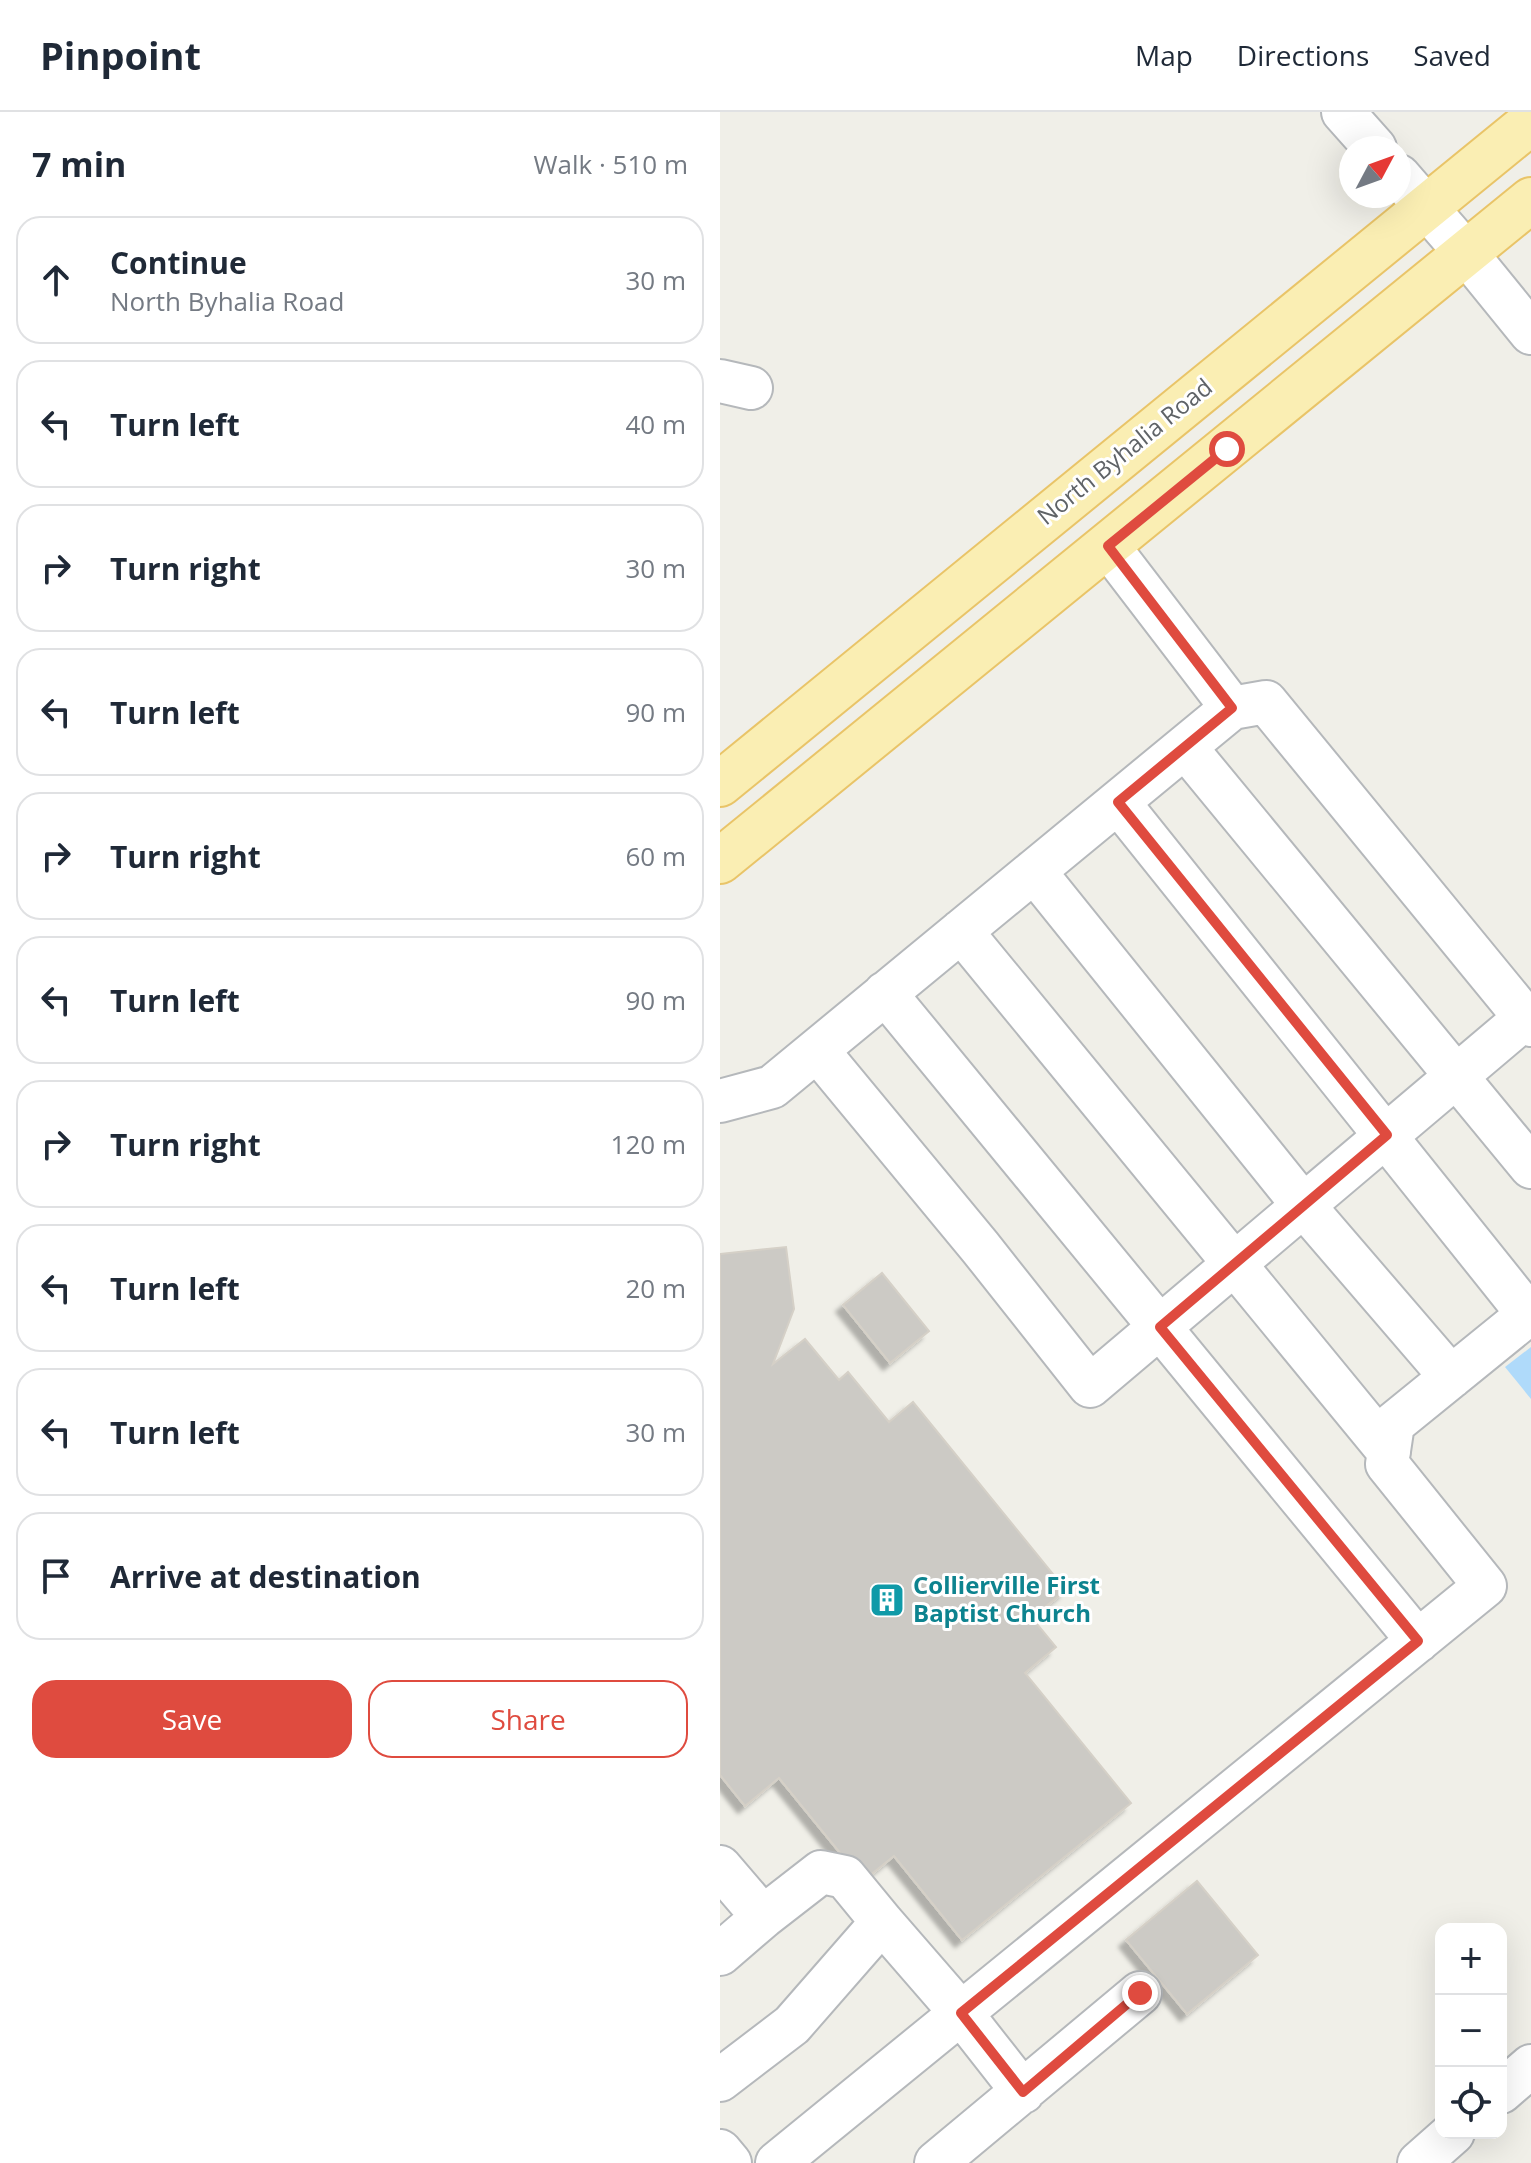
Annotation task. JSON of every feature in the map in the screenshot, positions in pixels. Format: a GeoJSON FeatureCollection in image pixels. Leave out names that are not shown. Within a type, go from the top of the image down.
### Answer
{"type":"FeatureCollection","features":[{"type":"Feature","properties":{"kind":"main road","name":"North Byhalia Road"},"geometry":{"type":"LineString","coordinates":[[720,784],[1412,192],[1531,122]]}},
{"type":"Feature","properties":{"kind":"main road"},"geometry":{"type":"LineString","coordinates":[[720,861],[1531,200]]}},
{"type":"Feature","properties":{"kind":"street"},"geometry":{"type":"LineString","coordinates":[[1343,112],[1364,136]]}},
{"type":"Feature","properties":{"kind":"street"},"geometry":{"type":"LineString","coordinates":[[1412,192],[1531,333]]}},
{"type":"Feature","properties":{"kind":"street"},"geometry":{"type":"LineString","coordinates":[[1108,546],[1232,708]]}},
{"type":"Feature","properties":{"kind":"street"},"geometry":{"type":"LineString","coordinates":[[720,1101],[772,1087],[1232,708],[1266,702],[1528,1021],[1457,1075],[1090,1386],[817,1050]]}},
{"type":"Feature","properties":{"kind":"street"},"geometry":{"type":"LineString","coordinates":[[1185,747],[1531,1167]]}},
{"type":"Feature","properties":{"kind":"street"},"geometry":{"type":"LineString","coordinates":[[777,2163],[1485,1586],[1387,1464],[1393,1424],[1530,1313],[1118,802]]}},
{"type":"Feature","properties":{"kind":"street"},"geometry":{"type":"LineString","coordinates":[[1034,871],[1303,1205],[1451,1377]]}},
{"type":"Feature","properties":{"kind":"street"},"geometry":{"type":"LineString","coordinates":[[961,931],[1389,1452]]}},
{"type":"Feature","properties":{"kind":"street"},"geometry":{"type":"LineString","coordinates":[[885,993],[1418,1641]]}},
{"type":"Feature","properties":{"kind":"street"},"geometry":{"type":"LineString","coordinates":[[720,1867],[763,1917]]}},
{"type":"Feature","properties":{"kind":"street"},"geometry":{"type":"LineString","coordinates":[[720,1954],[821,1872],[845,1877],[961,2013],[1023,2092]]}},
{"type":"Feature","properties":{"kind":"street"},"geometry":{"type":"LineString","coordinates":[[720,2080],[792,2025],[882,1922]]}},
{"type":"Feature","properties":{"kind":"street"},"geometry":{"type":"LineString","coordinates":[[936,2163],[1140,1993]]}},
{"type":"Feature","properties":{"kind":"street"},"geometry":{"type":"LineString","coordinates":[[1507,2087],[1531,2066]]}},
{"type":"Feature","properties":{"kind":"street"},"geometry":{"type":"LineString","coordinates":[[1419,2163],[1446,2139]]}},
{"type":"Feature","properties":{"kind":"street"},"geometry":{"type":"LineString","coordinates":[[720,2151],[730,2163]]}},
{"type":"Feature","properties":{"kind":"water"},"geometry":{"type":"Polygon","coordinates":[[[1531,1347],[1531,1399],[1505,1367],[1531,1347]]]}},
{"type":"Feature","properties":{"kind":"building","name":"Collierville First Baptist Church"},"geometry":{"type":"Polygon","coordinates":[[[786,1247],[794,1309],[773,1364],[805,1339],[839,1380],[848,1372],[889,1422],[913,1402],[1066,1590],[1032,1618],[1056,1647],[1025,1673],[1131,1803],[962,1940],[894,1856],[863,1881],[779,1778],[745,1806],[720,1775],[720,1254],[786,1247]]]}},
{"type":"Feature","properties":{"kind":"building"},"geometry":{"type":"Polygon","coordinates":[[[882,1273],[929,1331],[890,1363],[843,1305],[882,1273]]]}},
{"type":"Feature","properties":{"kind":"building"},"geometry":{"type":"Polygon","coordinates":[[[1197,1881],[1258,1955],[1187,2014],[1126,1940],[1197,1881]]]}},
{"type":"Feature","properties":{"kind":"place","name":"Collierville First Baptist Church"},"geometry":{"type":"Point","coordinates":[887,1600]}},
{"type":"Feature","properties":{"kind":"route"},"geometry":{"type":"LineString","coordinates":[[1140,1993],[1023,2092],[961,2013],[1418,1641],[1160,1327],[1387,1135],[1118,802],[1232,708],[1108,546],[1227,449]]}}]}
